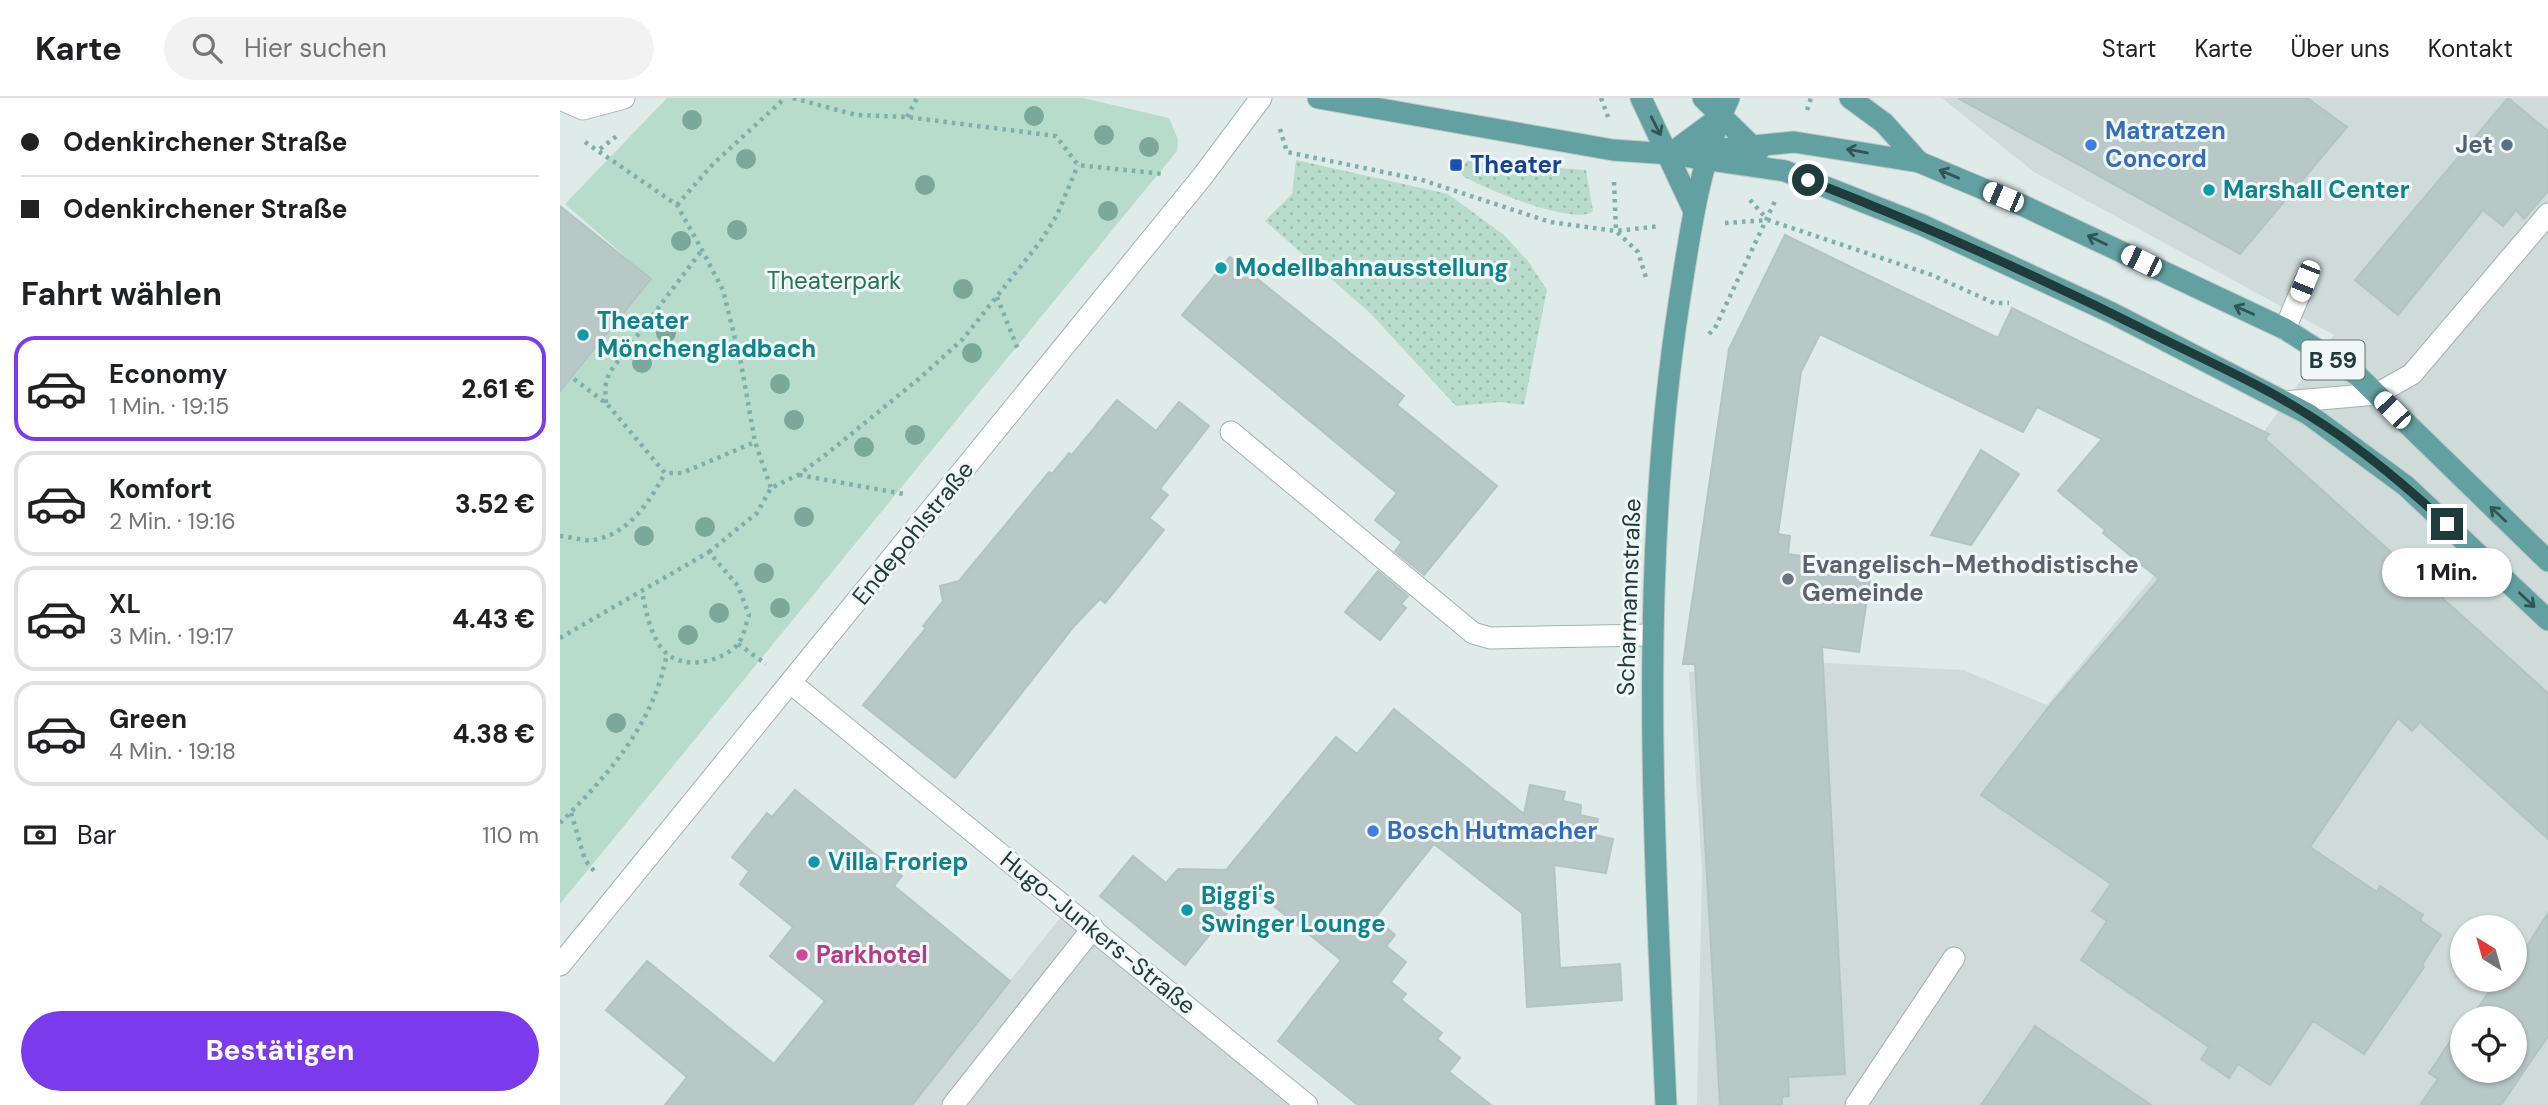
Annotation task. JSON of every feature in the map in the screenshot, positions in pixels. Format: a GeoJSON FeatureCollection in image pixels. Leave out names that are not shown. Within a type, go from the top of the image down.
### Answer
{"type":"FeatureCollection","features":[{"type":"Feature","properties":{"kind":"main road","name":"B 59"},"geometry":{"type":"LineString","coordinates":[[1318,98],[1613,150],[1708,155],[1785,171],[1922,225],[2112,313],[2285,402],[2349,442],[2406,486],[2548,620]]}},
{"type":"Feature","properties":{"kind":"main road"},"geometry":{"type":"LineString","coordinates":[[1641,98],[1670,154],[1693,209]]}},
{"type":"Feature","properties":{"kind":"main road"},"geometry":{"type":"LineString","coordinates":[[1670,154],[1724,107],[1703,98]]}},
{"type":"Feature","properties":{"kind":"main road"},"geometry":{"type":"LineString","coordinates":[[1850,98],[1884,122],[1919,162]]}},
{"type":"Feature","properties":{"kind":"main road","name":"B 59"},"geometry":{"type":"LineString","coordinates":[[1724,107],[1750,146],[1785,171]]}},
{"type":"Feature","properties":{"kind":"main road","name":"Scharmannstraße"},"geometry":{"type":"LineString","coordinates":[[1666,1105],[1652,635],[1668,374],[1693,209],[1724,107]]}},
{"type":"Feature","properties":{"kind":"main road","name":"B 59"},"geometry":{"type":"LineString","coordinates":[[1708,155],[1750,146],[1794,142],[1919,162],[2024,206],[2285,329],[2357,375],[2548,561]]}},
{"type":"Feature","properties":{"kind":"street"},"geometry":{"type":"LineString","coordinates":[[560,99],[583,109],[624,98]]}},
{"type":"Feature","properties":{"kind":"street","name":"Endepohlstraße"},"geometry":{"type":"LineString","coordinates":[[560,965],[1202,177],[1261,98]]}},
{"type":"Feature","properties":{"kind":"street"},"geometry":{"type":"LineString","coordinates":[[2285,402],[2377,394],[2412,374],[2548,214]]}},
{"type":"Feature","properties":{"kind":"street"},"geometry":{"type":"LineString","coordinates":[[2285,329],[2305,281]]}},
{"type":"Feature","properties":{"kind":"street"},"geometry":{"type":"LineString","coordinates":[[1231,432],[1473,633],[1490,638],[1652,635]]}},
{"type":"Feature","properties":{"kind":"street","name":"Hugo-Junkers-Straße"},"geometry":{"type":"LineString","coordinates":[[791,683],[1307,1105]]}},
{"type":"Feature","properties":{"kind":"street"},"geometry":{"type":"LineString","coordinates":[[953,1105],[1093,928]]}},
{"type":"Feature","properties":{"kind":"street"},"geometry":{"type":"LineString","coordinates":[[1856,1105],[1954,958]]}},
{"type":"Feature","properties":{"kind":"path"},"geometry":{"type":"LineString","coordinates":[[677,205],[713,164],[785,98]]}},
{"type":"Feature","properties":{"kind":"path"},"geometry":{"type":"LineString","coordinates":[[793,98],[856,115],[906,117],[1056,136],[1078,165],[1202,177]]}},
{"type":"Feature","properties":{"kind":"path"},"geometry":{"type":"LineString","coordinates":[[906,117],[917,98]]}},
{"type":"Feature","properties":{"kind":"path"},"geometry":{"type":"LineString","coordinates":[[580,139],[600,149],[677,205],[702,250],[723,290],[741,363],[755,442],[771,488]]}},
{"type":"Feature","properties":{"kind":"path"},"geometry":{"type":"LineString","coordinates":[[1287,152],[1422,180],[1550,222],[1616,231]]}},
{"type":"Feature","properties":{"kind":"path"},"geometry":{"type":"LineString","coordinates":[[560,638],[709,552],[757,513],[771,488],[798,475],[921,377],[963,339],[1057,215],[1078,165]]}},
{"type":"Feature","properties":{"kind":"path"},"geometry":{"type":"LineString","coordinates":[[1706,337],[1715,328],[1768,220],[1932,275],[1994,303],[2020,301]]}},
{"type":"Feature","properties":{"kind":"path"},"geometry":{"type":"LineString","coordinates":[[607,404],[605,387],[609,373],[702,250]]}},
{"type":"Feature","properties":{"kind":"path"},"geometry":{"type":"LineString","coordinates":[[997,297],[1033,386]]}},
{"type":"Feature","properties":{"kind":"path"},"geometry":{"type":"LineString","coordinates":[[573,379],[607,404],[665,472],[682,473],[755,442]]}},
{"type":"Feature","properties":{"kind":"path"},"geometry":{"type":"LineString","coordinates":[[560,536],[591,540],[614,531],[644,508],[665,472]]}},
{"type":"Feature","properties":{"kind":"path"},"geometry":{"type":"LineString","coordinates":[[798,475],[941,499]]}},
{"type":"Feature","properties":{"kind":"path"},"geometry":{"type":"LineString","coordinates":[[642,592],[652,630],[667,653],[686,661],[712,661],[738,644],[749,615],[738,586],[709,552]]}},
{"type":"Feature","properties":{"kind":"path"},"geometry":{"type":"LineString","coordinates":[[560,824],[611,769],[641,726],[661,687],[667,653]]}},
{"type":"Feature","properties":{"kind":"path"},"geometry":{"type":"LineString","coordinates":[[571,812],[586,860],[614,899]]}},
{"type":"Feature","properties":{"kind":"shaded area"},"geometry":{"type":"Polygon","coordinates":[[[1942,98],[2548,98],[2548,1105],[1697,1105],[1702,871],[1689,672],[1825,663],[1963,670],[2047,705],[2196,525],[2334,335],[2034,172],[1942,98]]]}},
{"type":"Feature","properties":{"kind":"shaded area"},"geometry":{"type":"Polygon","coordinates":[[[1068,908],[1307,1105],[911,1105],[1068,908]]]}},
{"type":"Feature","properties":{"kind":"green space","name":"Theaterpark"},"geometry":{"type":"Polygon","coordinates":[[[667,98],[1083,98],[1169,118],[1178,139],[1177,151],[560,904],[560,391],[651,279],[565,204],[667,98]]]}},
{"type":"Feature","properties":{"kind":"green space"},"geometry":{"type":"Polygon","coordinates":[[[1296,160],[1448,194],[1504,235],[1528,261],[1547,290],[1524,405],[1500,402],[1456,406],[1370,313],[1265,221],[1292,194],[1296,160]]]}},
{"type":"Feature","properties":{"kind":"green space"},"geometry":{"type":"Polygon","coordinates":[[[1467,161],[1586,170],[1593,211],[1583,215],[1568,214],[1508,197],[1463,176],[1460,170],[1467,161]]]}},
{"type":"Feature","properties":{"kind":"building","name":"Marshall Center"},"geometry":{"type":"Polygon","coordinates":[[[1958,98],[2307,98],[2347,127],[2240,254],[1958,98]]]}},
{"type":"Feature","properties":{"kind":"building"},"geometry":{"type":"Polygon","coordinates":[[[2508,98],[2548,131],[2548,191],[2524,219],[2516,210],[2503,226],[2483,210],[2398,315],[2355,280],[2508,98]]]}},
{"type":"Feature","properties":{"kind":"building","name":"Theater Mönchengladbach"},"geometry":{"type":"Polygon","coordinates":[[[560,206],[651,279],[560,391],[560,206]]]}},
{"type":"Feature","properties":{"kind":"building"},"geometry":{"type":"Polygon","coordinates":[[[1785,235],[1998,338],[2012,308],[2269,434],[2265,439],[2548,693],[2548,839],[2420,722],[2412,731],[2398,718],[2310,847],[2377,892],[2380,886],[2423,915],[2420,920],[2441,935],[2422,965],[2424,967],[2364,1054],[2313,1021],[2270,1085],[2238,1064],[2229,1078],[2201,1059],[2209,1047],[2081,960],[2107,921],[2092,911],[2111,884],[1981,795],[2047,709],[2159,579],[2103,533],[2105,530],[2058,491],[2102,439],[2037,407],[2023,432],[1820,334],[1801,372],[1778,534],[1790,536],[1788,554],[1872,566],[1859,652],[1822,647],[1845,1074],[1788,1077],[1789,1096],[1782,1097],[1782,1105],[1720,1105],[1695,664],[1683,664],[1729,349],[1785,235]]]}},
{"type":"Feature","properties":{"kind":"building"},"geometry":{"type":"Polygon","coordinates":[[[1230,257],[1404,396],[1397,405],[1497,486],[1424,575],[1395,551],[1402,542],[1375,520],[1397,493],[1182,315],[1230,257]]]}},
{"type":"Feature","properties":{"kind":"building"},"geometry":{"type":"Polygon","coordinates":[[[1117,400],[1156,431],[1179,402],[1209,426],[1160,489],[1168,495],[1149,518],[1164,530],[1105,603],[1100,599],[1075,625],[955,778],[863,705],[926,628],[923,626],[943,601],[940,586],[959,581],[1049,472],[1052,474],[1069,453],[1072,455],[1117,400]]]}},
{"type":"Feature","properties":{"kind":"building"},"geometry":{"type":"Polygon","coordinates":[[[1981,450],[2019,474],[1971,545],[1931,535],[1981,450]]]}},
{"type":"Feature","properties":{"kind":"building"},"geometry":{"type":"Polygon","coordinates":[[[1378,571],[1408,596],[1401,604],[1406,608],[1380,640],[1345,612],[1378,571]]]}},
{"type":"Feature","properties":{"kind":"building"},"geometry":{"type":"Polygon","coordinates":[[[1394,709],[1524,814],[1530,785],[1565,792],[1563,801],[1581,805],[1580,815],[1598,819],[1595,835],[1613,839],[1606,873],[1554,865],[1560,968],[1620,964],[1622,1000],[1527,1007],[1522,913],[1434,844],[1375,918],[1395,935],[1386,946],[1406,962],[1391,982],[1406,994],[1401,1000],[1442,1033],[1437,1039],[1460,1058],[1449,1072],[1491,1105],[1358,1105],[1278,1041],[1341,960],[1249,886],[1185,965],[1100,896],[1133,856],[1166,883],[1178,869],[1229,870],[1227,869],[1336,737],[1357,754],[1394,709]]]}},
{"type":"Feature","properties":{"kind":"building"},"geometry":{"type":"Polygon","coordinates":[[[795,790],[902,876],[894,886],[1010,981],[912,1105],[665,1105],[687,1077],[606,1010],[647,961],[774,1064],[825,1001],[770,956],[793,927],[740,884],[749,871],[732,857],[767,813],[772,817],[795,790]]]}},
{"type":"Feature","properties":{"kind":"building"},"geometry":{"type":"Polygon","coordinates":[[[2548,913],[2548,1036],[2527,1067],[2527,1006],[2479,1006],[2489,992],[2527,992],[2527,946],[2548,913]]]}},
{"type":"Feature","properties":{"kind":"building"},"geometry":{"type":"Polygon","coordinates":[[[2035,1026],[2151,1105],[1981,1105],[2035,1026]]]}},
{"type":"Feature","properties":{"kind":"building"},"geometry":{"type":"Polygon","coordinates":[[[2450,1042],[2450,1083],[2516,1083],[2501,1105],[2420,1105],[2438,1079],[2429,1073],[2450,1042]]]}},
{"type":"Feature","properties":{"kind":"place","name":"Matratzen Concord"},"geometry":{"type":"Point","coordinates":[2091,145]}},
{"type":"Feature","properties":{"kind":"place","name":"Jet"},"geometry":{"type":"Point","coordinates":[2507,145]}},
{"type":"Feature","properties":{"kind":"place","name":"Theater"},"geometry":{"type":"Point","coordinates":[1456,165]}},
{"type":"Feature","properties":{"kind":"place","name":"Marshall Center"},"geometry":{"type":"Point","coordinates":[2209,190]}},
{"type":"Feature","properties":{"kind":"place","name":"Modellbahnausstellung"},"geometry":{"type":"Point","coordinates":[1221,268]}},
{"type":"Feature","properties":{"kind":"place","name":"Theater Mönchengladbach"},"geometry":{"type":"Point","coordinates":[583,335]}},
{"type":"Feature","properties":{"kind":"place","name":"Evangelisch-Methodistische Gemeinde"},"geometry":{"type":"Point","coordinates":[1788,579]}},
{"type":"Feature","properties":{"kind":"place","name":"Bosch Hutmacher"},"geometry":{"type":"Point","coordinates":[1373,831]}},
{"type":"Feature","properties":{"kind":"place","name":"Villa Froriep"},"geometry":{"type":"Point","coordinates":[814,862]}},
{"type":"Feature","properties":{"kind":"place","name":"Biggi's Swinger Lounge"},"geometry":{"type":"Point","coordinates":[1187,910]}},
{"type":"Feature","properties":{"kind":"place","name":"Parkhotel"},"geometry":{"type":"Point","coordinates":[802,955]}},
{"type":"Feature","properties":{"kind":"route"},"geometry":{"type":"LineString","coordinates":[[1808,180],[1922,225],[2112,313],[2308,414],[2406,486],[2447,524]]}}]}
